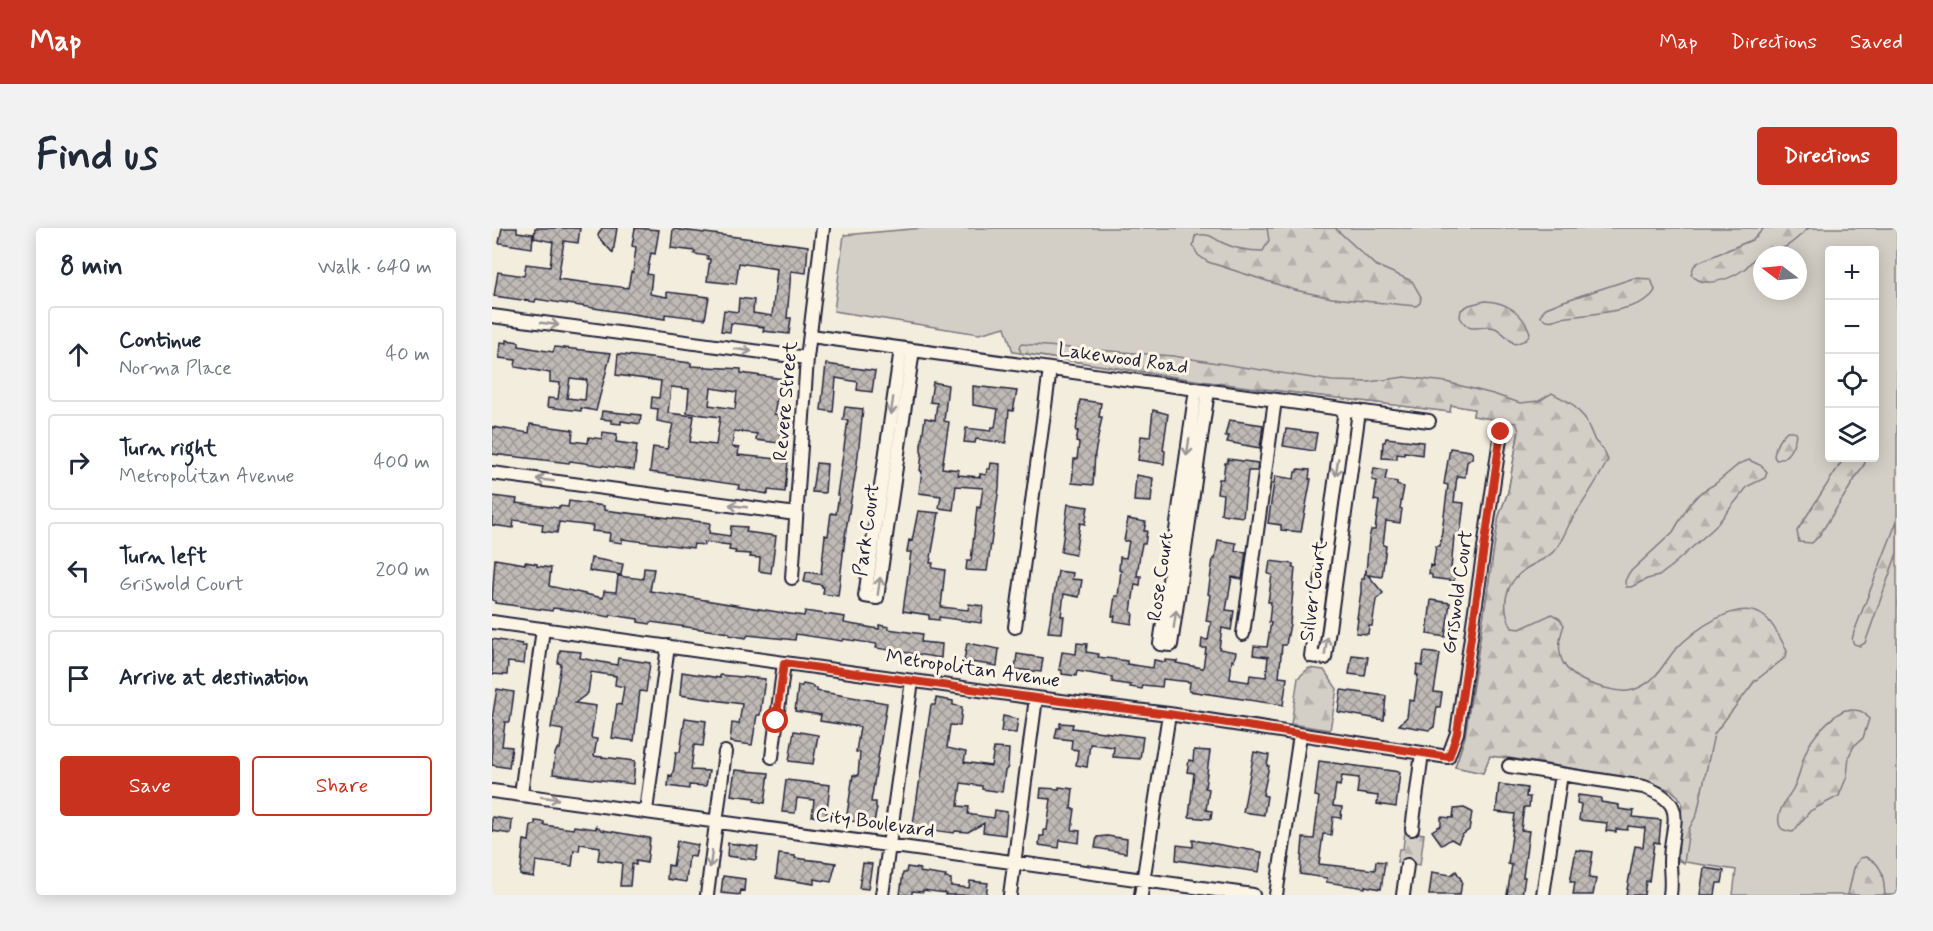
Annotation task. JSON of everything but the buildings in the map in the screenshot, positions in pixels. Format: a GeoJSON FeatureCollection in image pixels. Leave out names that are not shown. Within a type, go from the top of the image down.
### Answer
{"type":"FeatureCollection","features":[{"type":"Feature","properties":{"kind":"street","name":"Revere Street"},"geometry":{"type":"LineString","coordinates":[[792,578],[807,358],[824,228]]}},
{"type":"Feature","properties":{"kind":"street"},"geometry":{"type":"LineString","coordinates":[[492,316],[807,358]]}},
{"type":"Feature","properties":{"kind":"street","name":"Lakewood Road"},"geometry":{"type":"LineString","coordinates":[[811,336],[1430,421]]}},
{"type":"Feature","properties":{"kind":"street","name":"Park Court"},"geometry":{"type":"LineString","coordinates":[[887,485],[878,598],[865,597],[887,485],[907,349]]}},
{"type":"Feature","properties":{"kind":"street"},"geometry":{"type":"LineString","coordinates":[[1015,627],[1050,369]]}},
{"type":"Feature","properties":{"kind":"street","name":"Rose Court"},"geometry":{"type":"LineString","coordinates":[[1182,526],[1171,645],[1160,644],[1182,526],[1202,390]]}},
{"type":"Feature","properties":{"kind":"street"},"geometry":{"type":"LineString","coordinates":[[1243,634],[1275,400]]}},
{"type":"Feature","properties":{"kind":"street","name":"Silver Court"},"geometry":{"type":"LineString","coordinates":[[1345,410],[1311,656],[1325,658],[1359,411]]}},
{"type":"Feature","properties":{"kind":"street","name":"Griswold Court"},"geometry":{"type":"LineString","coordinates":[[1449,757],[1457,733],[1501,432]]}},
{"type":"Feature","properties":{"kind":"street"},"geometry":{"type":"LineString","coordinates":[[492,473],[796,514]]}},
{"type":"Feature","properties":{"kind":"street"},"geometry":{"type":"LineString","coordinates":[[1326,547],[1340,549]]}},
{"type":"Feature","properties":{"kind":"street","name":"Metropolitan Avenue"},"geometry":{"type":"LineString","coordinates":[[492,622],[1036,698],[1169,714],[1449,757]]}},
{"type":"Feature","properties":{"kind":"street"},"geometry":{"type":"LineString","coordinates":[[520,794],[543,629]]}},
{"type":"Feature","properties":{"kind":"street"},"geometry":{"type":"LineString","coordinates":[[646,812],[669,646]]}},
{"type":"Feature","properties":{"kind":"street"},"geometry":{"type":"LineString","coordinates":[[772,757],[784,663]]}},
{"type":"Feature","properties":{"kind":"street"},"geometry":{"type":"LineString","coordinates":[[882,895],[912,681]]}},
{"type":"Feature","properties":{"kind":"street"},"geometry":{"type":"LineString","coordinates":[[1010,895],[1036,698]]}},
{"type":"Feature","properties":{"kind":"street"},"geometry":{"type":"LineString","coordinates":[[1141,895],[1169,714]]}},
{"type":"Feature","properties":{"kind":"street"},"geometry":{"type":"LineString","coordinates":[[1276,895],[1300,735]]}},
{"type":"Feature","properties":{"kind":"street"},"geometry":{"type":"LineString","coordinates":[[706,895],[725,752]]}},
{"type":"Feature","properties":{"kind":"street"},"geometry":{"type":"LineString","coordinates":[[1412,829],[1422,753]]}},
{"type":"Feature","properties":{"kind":"street"},"geometry":{"type":"LineString","coordinates":[[1509,766],[1644,787],[1669,800],[1673,807],[1674,819],[1670,895]]}},
{"type":"Feature","properties":{"kind":"street"},"geometry":{"type":"LineString","coordinates":[[1544,895],[1561,774]]}},
{"type":"Feature","properties":{"kind":"street","name":"City Boulevard"},"geometry":{"type":"LineString","coordinates":[[492,791],[1253,895]]}},
{"type":"Feature","properties":{"kind":"street"},"geometry":{"type":"LineString","coordinates":[[1403,895],[1407,865]]}},
{"type":"Feature","properties":{"kind":"green space"},"geometry":{"type":"Polygon","coordinates":[[[923,228],[1897,228],[1897,895],[1733,895],[1736,870],[1679,861],[1682,803],[1671,790],[1638,779],[1509,758],[1490,756],[1483,773],[1455,767],[1465,737],[1499,516],[1508,492],[1519,430],[1516,423],[1473,416],[1474,409],[1451,405],[1450,412],[1201,381],[1013,352],[1005,327],[979,334],[834,311],[844,235],[923,228]]]}},
{"type":"Feature","properties":{"kind":"green space"},"geometry":{"type":"Polygon","coordinates":[[[1267,228],[1335,228],[1375,265],[1412,281],[1421,297],[1420,303],[1416,306],[1332,298],[1295,290],[1208,262],[1198,255],[1193,246],[1195,236],[1203,235],[1238,248],[1263,251],[1269,240],[1267,228]]]}},
{"type":"Feature","properties":{"kind":"green space"},"geometry":{"type":"Polygon","coordinates":[[[1764,228],[1809,228],[1787,246],[1753,246],[1753,260],[1731,277],[1709,282],[1696,279],[1691,274],[1694,266],[1699,262],[1754,239],[1764,228]]]}},
{"type":"Feature","properties":{"kind":"green space"},"geometry":{"type":"Polygon","coordinates":[[[1634,278],[1651,279],[1655,290],[1639,303],[1597,314],[1552,320],[1541,317],[1546,308],[1634,278]]]}},
{"type":"Feature","properties":{"kind":"green space"},"geometry":{"type":"Polygon","coordinates":[[[1485,301],[1500,303],[1518,314],[1530,333],[1526,340],[1515,344],[1495,328],[1472,328],[1464,323],[1460,317],[1461,310],[1469,305],[1485,301]]]}},
{"type":"Feature","properties":{"kind":"green space"},"geometry":{"type":"Polygon","coordinates":[[[1021,344],[1173,356],[1332,381],[1369,382],[1405,377],[1446,382],[1520,403],[1539,401],[1552,393],[1571,403],[1585,418],[1595,441],[1603,449],[1608,460],[1556,548],[1548,556],[1520,574],[1509,587],[1506,611],[1512,628],[1520,629],[1552,614],[1564,625],[1560,637],[1561,658],[1571,673],[1589,683],[1623,691],[1633,690],[1649,682],[1674,651],[1704,626],[1730,613],[1742,610],[1754,611],[1769,620],[1787,651],[1786,657],[1755,681],[1714,734],[1697,814],[1689,829],[1684,863],[1678,858],[1682,803],[1671,790],[1638,779],[1509,758],[1490,756],[1483,773],[1455,767],[1465,737],[1499,516],[1508,492],[1519,430],[1516,423],[1473,416],[1474,409],[1451,405],[1450,412],[1201,381],[1021,353],[1019,347],[1021,344]]]}},
{"type":"Feature","properties":{"kind":"green space"},"geometry":{"type":"Polygon","coordinates":[[[1787,431],[1796,433],[1794,442],[1784,457],[1776,460],[1774,456],[1776,445],[1787,431]]]}},
{"type":"Feature","properties":{"kind":"green space"},"geometry":{"type":"Polygon","coordinates":[[[1749,460],[1762,466],[1767,472],[1765,478],[1748,486],[1715,527],[1668,569],[1659,576],[1626,587],[1625,581],[1629,573],[1673,532],[1689,505],[1701,492],[1715,484],[1739,464],[1749,460]]]}},
{"type":"Feature","properties":{"kind":"green space"},"geometry":{"type":"Polygon","coordinates":[[[1841,462],[1865,462],[1819,536],[1812,543],[1799,542],[1797,531],[1841,462]]]}},
{"type":"Feature","properties":{"kind":"green space"},"geometry":{"type":"Polygon","coordinates":[[[1897,521],[1897,553],[1865,643],[1860,646],[1854,644],[1852,640],[1854,632],[1897,521]]]}},
{"type":"Feature","properties":{"kind":"green space"},"geometry":{"type":"Polygon","coordinates":[[[1309,668],[1324,670],[1337,689],[1330,730],[1291,724],[1298,678],[1309,668]]]}},
{"type":"Feature","properties":{"kind":"green space"},"geometry":{"type":"Polygon","coordinates":[[[1845,710],[1862,712],[1869,719],[1863,738],[1854,746],[1849,756],[1847,776],[1839,796],[1810,811],[1793,832],[1784,830],[1780,826],[1780,813],[1797,781],[1808,748],[1822,728],[1833,717],[1845,710]]]}},
{"type":"Feature","properties":{"kind":"green space"},"geometry":{"type":"Polygon","coordinates":[[[1405,831],[1424,834],[1420,865],[1397,862],[1399,849],[1403,849],[1405,831]]]}},
{"type":"Feature","properties":{"kind":"green space"},"geometry":{"type":"Polygon","coordinates":[[[1866,857],[1879,868],[1883,877],[1885,895],[1848,895],[1854,868],[1860,858],[1866,857]]]}},
{"type":"Feature","properties":{"kind":"route"},"geometry":{"type":"LineString","coordinates":[[776,721],[784,663],[1169,714],[1449,757],[1457,733],[1501,432]]}}]}
